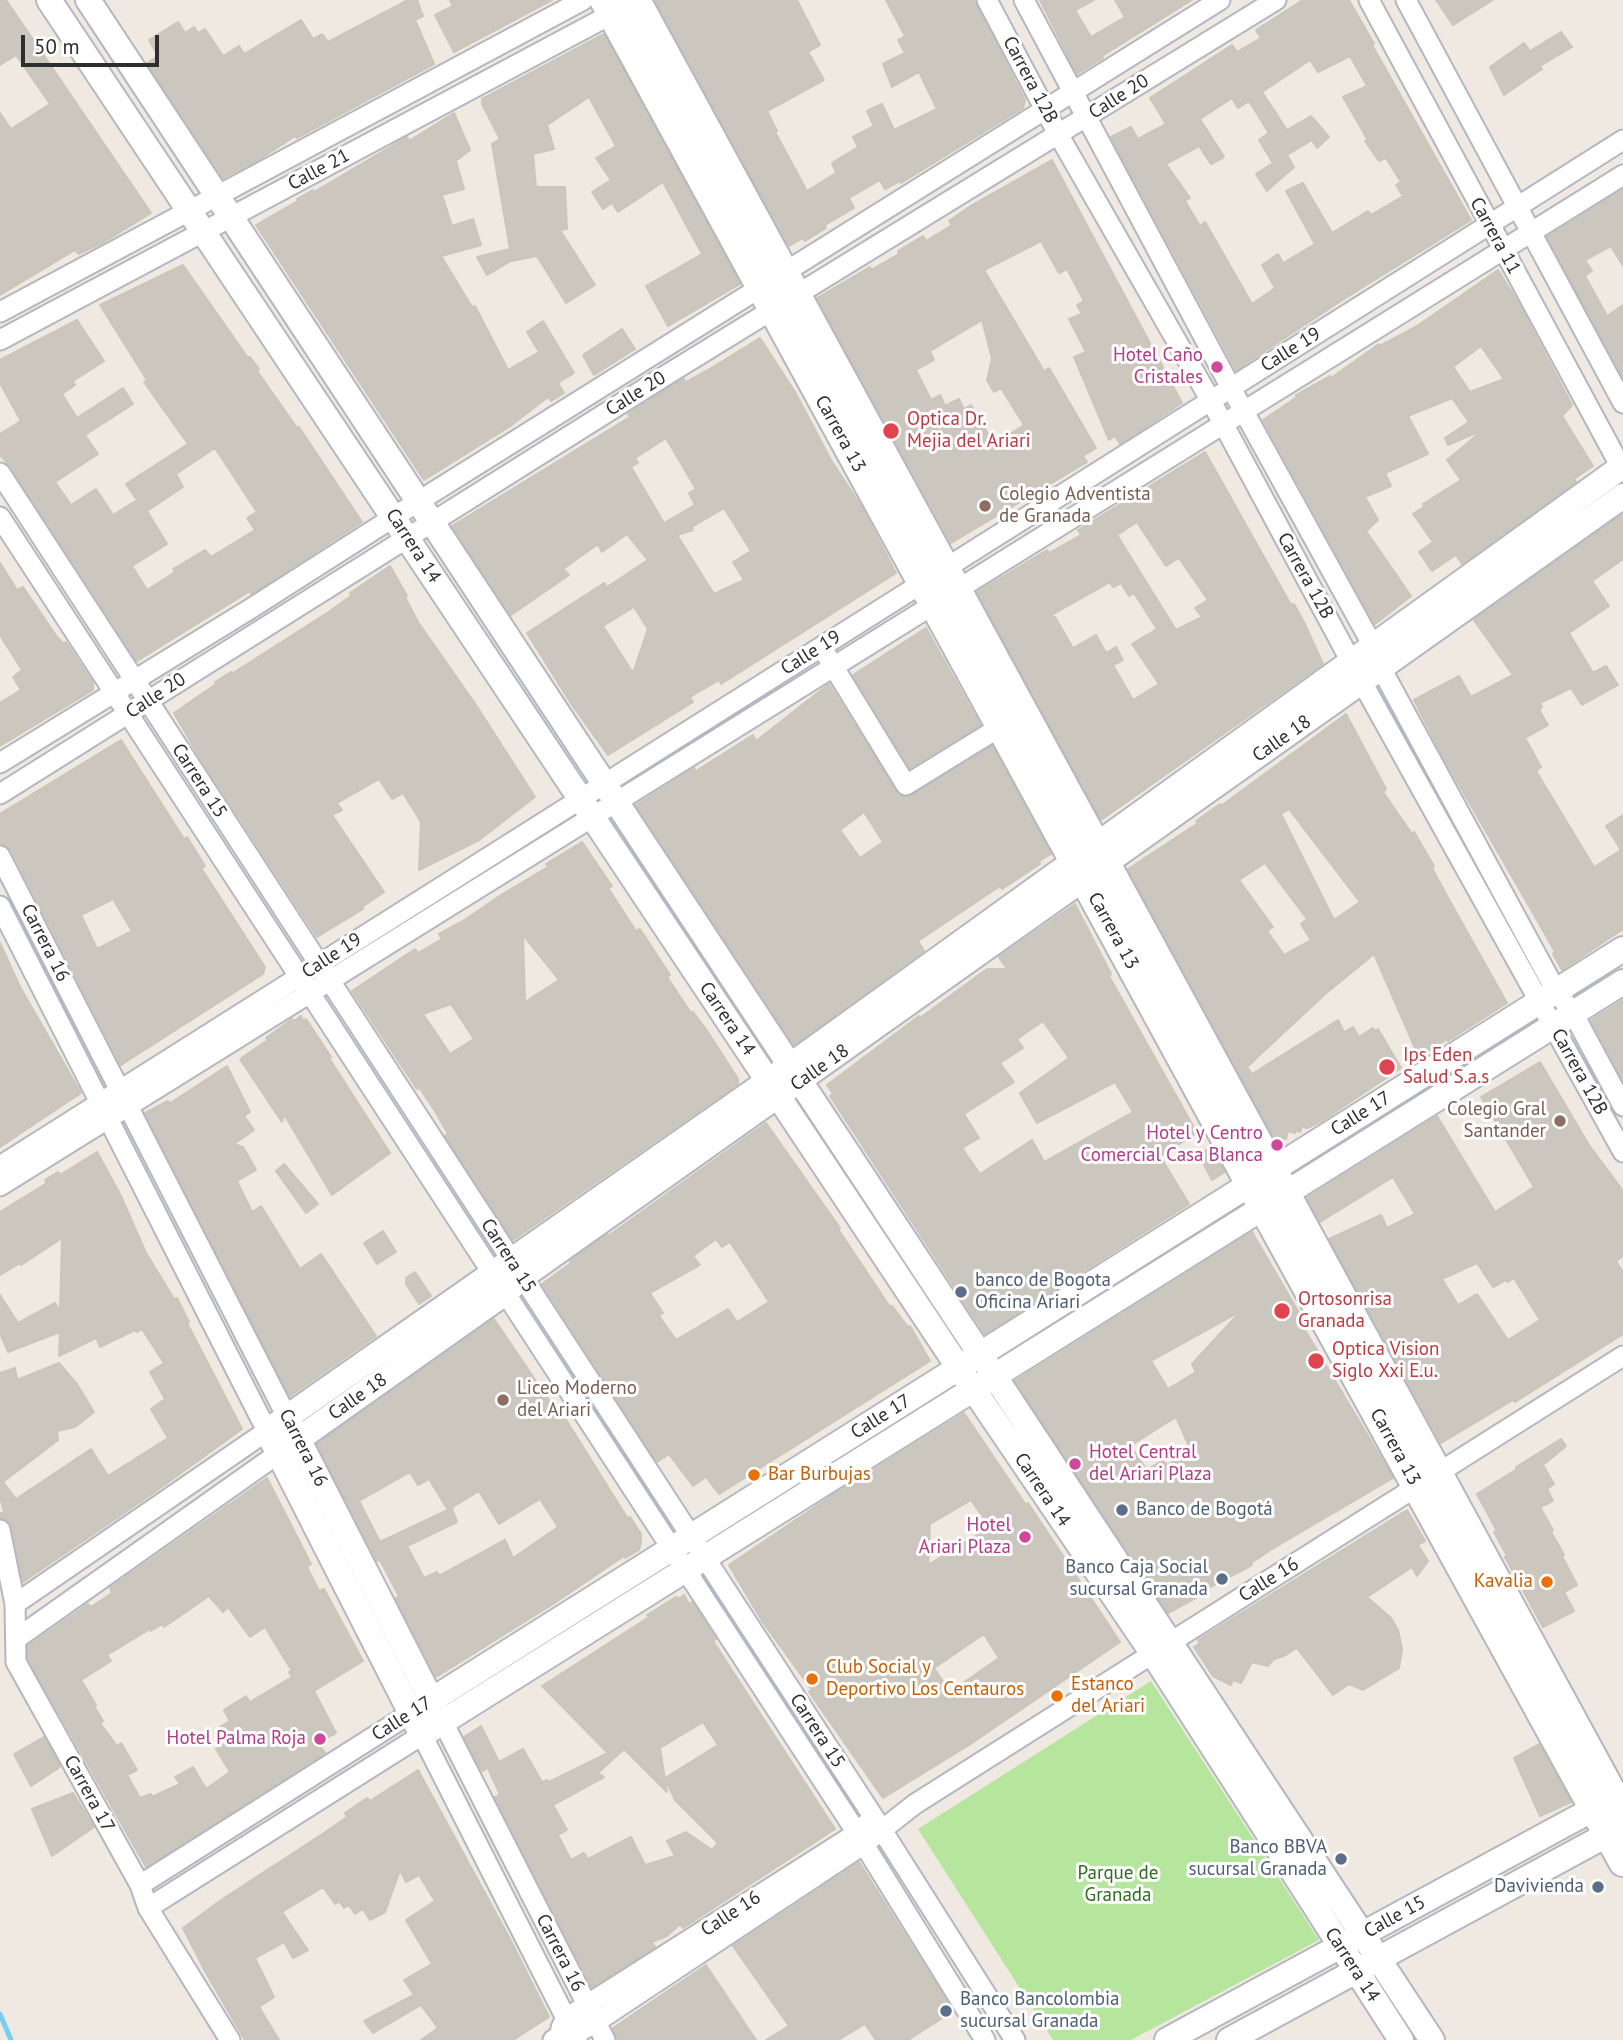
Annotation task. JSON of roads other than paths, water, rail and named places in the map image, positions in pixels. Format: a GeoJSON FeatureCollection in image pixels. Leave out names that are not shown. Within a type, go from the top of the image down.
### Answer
{"type":"FeatureCollection","features":[{"type":"Feature","properties":{"kind":"main road","name":"Carrera 13"},"geometry":{"type":"LineString","coordinates":[[637,0],[790,284],[939,587],[1000,727],[1090,863]]}},
{"type":"Feature","properties":{"kind":"main road","name":"Carrera 13"},"geometry":{"type":"LineString","coordinates":[[608,7],[766,299],[939,587],[1427,1480],[1614,1812],[1623,1862]]}},
{"type":"Feature","properties":{"kind":"street","name":"Carrera 14"},"geometry":{"type":"LineString","coordinates":[[49,0],[973,1390],[1162,1648],[1364,1935],[1432,2040]]}},
{"type":"Feature","properties":{"kind":"street","name":"Calle 21"},"geometry":{"type":"LineString","coordinates":[[0,340],[203,232],[225,207],[583,0]]}},
{"type":"Feature","properties":{"kind":"street","name":"Calle 21"},"geometry":{"type":"LineString","coordinates":[[0,312],[190,211],[225,207],[608,7],[637,0]]}},
{"type":"Feature","properties":{"kind":"street","name":"Carrera 12B"},"geometry":{"type":"LineString","coordinates":[[987,0],[1058,134],[1222,424],[1367,664],[1548,996],[1623,1106]]}},
{"type":"Feature","properties":{"kind":"street","name":"Carrera 12B"},"geometry":{"type":"LineString","coordinates":[[1024,0],[1244,411],[1367,664]]}},
{"type":"Feature","properties":{"kind":"street","name":"Calle 20"},"geometry":{"type":"LineString","coordinates":[[0,763],[419,501],[790,284],[1045,110],[1220,0]]}},
{"type":"Feature","properties":{"kind":"street","name":"Calle 20"},"geometry":{"type":"LineString","coordinates":[[790,284],[1058,134],[1276,0]]}},
{"type":"Feature","properties":{"kind":"street","name":"Carrera 11"},"geometry":{"type":"LineString","coordinates":[[1369,0],[1622,468]]}},
{"type":"Feature","properties":{"kind":"street","name":"Carrera 11"},"geometry":{"type":"LineString","coordinates":[[1406,0],[1623,403]]}},
{"type":"Feature","properties":{"kind":"street","name":"Carrera 14"},"geometry":{"type":"LineString","coordinates":[[94,10],[996,1375],[1341,1947],[1401,2040]]}},
{"type":"Feature","properties":{"kind":"street"},"geometry":{"type":"LineString","coordinates":[[74,36],[94,10]]}},
{"type":"Feature","properties":{"kind":"street","name":"Calle 19"},"geometry":{"type":"LineString","coordinates":[[611,792],[752,717],[834,666],[1101,470],[1623,140]]}},
{"type":"Feature","properties":{"kind":"street","name":"Calle 19"},"geometry":{"type":"LineString","coordinates":[[324,972],[436,914],[741,698],[822,647],[1117,490],[1623,175]]}},
{"type":"Feature","properties":{"kind":"street","name":"Calle 20"},"geometry":{"type":"LineString","coordinates":[[0,794],[433,522],[766,299]]}},
{"type":"Feature","properties":{"kind":"street"},"geometry":{"type":"LineString","coordinates":[[1301,344],[1318,365]]}},
{"type":"Feature","properties":{"kind":"street","name":"Calle 18"},"geometry":{"type":"LineString","coordinates":[[16,1639],[283,1435],[774,1089],[1367,664],[1622,468]]}},
{"type":"Feature","properties":{"kind":"street"},"geometry":{"type":"LineString","coordinates":[[1101,470],[1117,490]]}},
{"type":"Feature","properties":{"kind":"street","name":"Carrera 15"},"geometry":{"type":"LineString","coordinates":[[0,473],[324,972],[508,1276],[695,1564],[878,1824],[1014,2040]]}},
{"type":"Feature","properties":{"kind":"street","name":"Calle 18"},"geometry":{"type":"LineString","coordinates":[[1367,664],[1623,496]]}},
{"type":"Feature","properties":{"kind":"street","name":"Carrera 15"},"geometry":{"type":"LineString","coordinates":[[0,517],[305,985],[508,1276]]}},
{"type":"Feature","properties":{"kind":"street"},"geometry":{"type":"LineString","coordinates":[[250,609],[262,629]]}},
{"type":"Feature","properties":{"kind":"street"},"geometry":{"type":"LineString","coordinates":[[822,647],[906,785],[1000,727]]}},
{"type":"Feature","properties":{"kind":"street"},"geometry":{"type":"LineString","coordinates":[[741,698],[752,717]]}},
{"type":"Feature","properties":{"kind":"street","name":"Calle 19"},"geometry":{"type":"LineString","coordinates":[[0,1166],[125,1098],[305,985],[426,897],[587,808]]}},
{"type":"Feature","properties":{"kind":"street"},"geometry":{"type":"LineString","coordinates":[[225,862],[243,848]]}},
{"type":"Feature","properties":{"kind":"street","name":"Carrera 16"},"geometry":{"type":"LineString","coordinates":[[0,856],[125,1098],[283,1435],[427,1718],[596,2023]]}},
{"type":"Feature","properties":{"kind":"street"},"geometry":{"type":"LineString","coordinates":[[426,897],[436,914]]}},
{"type":"Feature","properties":{"kind":"street","name":"Carrera 16"},"geometry":{"type":"LineString","coordinates":[[0,906],[104,1110],[283,1435]]}},
{"type":"Feature","properties":{"kind":"street"},"geometry":{"type":"LineString","coordinates":[[667,929],[691,913]]}},
{"type":"Feature","properties":{"kind":"street"},"geometry":{"type":"LineString","coordinates":[[22,948],[44,940]]}},
{"type":"Feature","properties":{"kind":"street","name":"Calle 17"},"geometry":{"type":"LineString","coordinates":[[139,1885],[427,1718],[577,1638],[973,1390],[1548,996],[1623,948]]}},
{"type":"Feature","properties":{"kind":"street","name":"Calle 17"},"geometry":{"type":"LineString","coordinates":[[148,1908],[427,1718],[569,1614],[981,1354],[1623,982]]}},
{"type":"Feature","properties":{"kind":"street"},"geometry":{"type":"LineString","coordinates":[[45,994],[67,985]]}},
{"type":"Feature","properties":{"kind":"street","name":"Carrera 12B"},"geometry":{"type":"LineString","coordinates":[[1563,1019],[1623,1152]]}},
{"type":"Feature","properties":{"kind":"street"},"geometry":{"type":"LineString","coordinates":[[740,1039],[763,1023]]}},
{"type":"Feature","properties":{"kind":"street","name":"Calle 19"},"geometry":{"type":"LineString","coordinates":[[0,1186],[104,1110]]}},
{"type":"Feature","properties":{"kind":"street","name":"Calle 16"},"geometry":{"type":"LineString","coordinates":[[565,2034],[596,2023],[723,1928],[861,1839],[878,1824],[915,1804],[1623,1356]]}},
{"type":"Feature","properties":{"kind":"street","name":"Calle 18"},"geometry":{"type":"LineString","coordinates":[[15,1604],[283,1435]]}},
{"type":"Feature","properties":{"kind":"street","name":"Carrera 17"},"geometry":{"type":"LineString","coordinates":[[0,1530],[15,1604],[16,1662],[139,1885],[148,1908],[230,2040]]}},
{"type":"Feature","properties":{"kind":"street","name":"Carrera 15"},"geometry":{"type":"LineString","coordinates":[[695,1564],[985,2040]]}},
{"type":"Feature","properties":{"kind":"street"},"geometry":{"type":"LineString","coordinates":[[569,1614],[577,1638]]}},
{"type":"Feature","properties":{"kind":"street","name":"Carrera 16"},"geometry":{"type":"LineString","coordinates":[[427,1718],[565,2034]]}},
{"type":"Feature","properties":{"kind":"street","name":"Calle 15"},"geometry":{"type":"LineString","coordinates":[[1167,2040],[1364,1935],[1614,1812]]}},
{"type":"Feature","properties":{"kind":"street","name":"Calle 15"},"geometry":{"type":"LineString","coordinates":[[1229,2040],[1380,1959],[1614,1812]]}},
{"type":"Feature","properties":{"kind":"waterway"},"geometry":{"type":"LineString","coordinates":[[0,2014],[11,2040]]}},
{"type":"Feature","properties":{"kind":"place","name":"Hotel Caño Cristales"},"geometry":{"type":"Point","coordinates":[1217,367]}},
{"type":"Feature","properties":{"kind":"place","name":"Optica Dr. Mejia del Ariari"},"geometry":{"type":"Point","coordinates":[891,431]}},
{"type":"Feature","properties":{"kind":"place","name":"Colegio Adventista de Granada"},"geometry":{"type":"Point","coordinates":[985,506]}},
{"type":"Feature","properties":{"kind":"place","name":"Ips Eden Salud S.a.s"},"geometry":{"type":"Point","coordinates":[1387,1067]}},
{"type":"Feature","properties":{"kind":"place","name":"Colegio Gral Santander"},"geometry":{"type":"Point","coordinates":[1560,1121]}},
{"type":"Feature","properties":{"kind":"place","name":"Hotel y Centro Comercial Casa Blanca"},"geometry":{"type":"Point","coordinates":[1277,1145]}},
{"type":"Feature","properties":{"kind":"place","name":"banco de Bogota Oficina Ariari"},"geometry":{"type":"Point","coordinates":[961,1292]}},
{"type":"Feature","properties":{"kind":"place","name":"Ortosonrisa Granada"},"geometry":{"type":"Point","coordinates":[1282,1311]}},
{"type":"Feature","properties":{"kind":"place","name":"Optica Vision Siglo Xxi E.u."},"geometry":{"type":"Point","coordinates":[1316,1361]}},
{"type":"Feature","properties":{"kind":"place","name":"Liceo Moderno del Ariari"},"geometry":{"type":"Point","coordinates":[503,1400]}},
{"type":"Feature","properties":{"kind":"place","name":"Hotel Central del Ariari Plaza"},"geometry":{"type":"Point","coordinates":[1075,1464]}},
{"type":"Feature","properties":{"kind":"place","name":"Bar Burbujas"},"geometry":{"type":"Point","coordinates":[754,1475]}},
{"type":"Feature","properties":{"kind":"place","name":"Banco de Bogotá"},"geometry":{"type":"Point","coordinates":[1122,1510]}},
{"type":"Feature","properties":{"kind":"place","name":"Hotel Ariari Plaza"},"geometry":{"type":"Point","coordinates":[1025,1537]}},
{"type":"Feature","properties":{"kind":"place","name":"Banco Caja Social sucursal Granada"},"geometry":{"type":"Point","coordinates":[1222,1579]}},
{"type":"Feature","properties":{"kind":"place","name":"Kavalia"},"geometry":{"type":"Point","coordinates":[1547,1582]}},
{"type":"Feature","properties":{"kind":"place","name":"Club Social y Deportivo Los Centauros"},"geometry":{"type":"Point","coordinates":[812,1679]}},
{"type":"Feature","properties":{"kind":"place","name":"Estanco del Ariari"},"geometry":{"type":"Point","coordinates":[1057,1696]}},
{"type":"Feature","properties":{"kind":"place","name":"Hotel Palma Roja"},"geometry":{"type":"Point","coordinates":[320,1739]}},
{"type":"Feature","properties":{"kind":"place","name":"Banco BBVA sucursal Granada"},"geometry":{"type":"Point","coordinates":[1341,1859]}},
{"type":"Feature","properties":{"kind":"place","name":"Davivienda"},"geometry":{"type":"Point","coordinates":[1598,1887]}},
{"type":"Feature","properties":{"kind":"place","name":"Banco Bancolombia sucursal Granada"},"geometry":{"type":"Point","coordinates":[946,2011]}},
{"type":"Feature","properties":{"kind":"park label","name":"Parque de Granada"},"geometry":{"type":"Point","coordinates":[1118,1885]}}]}
